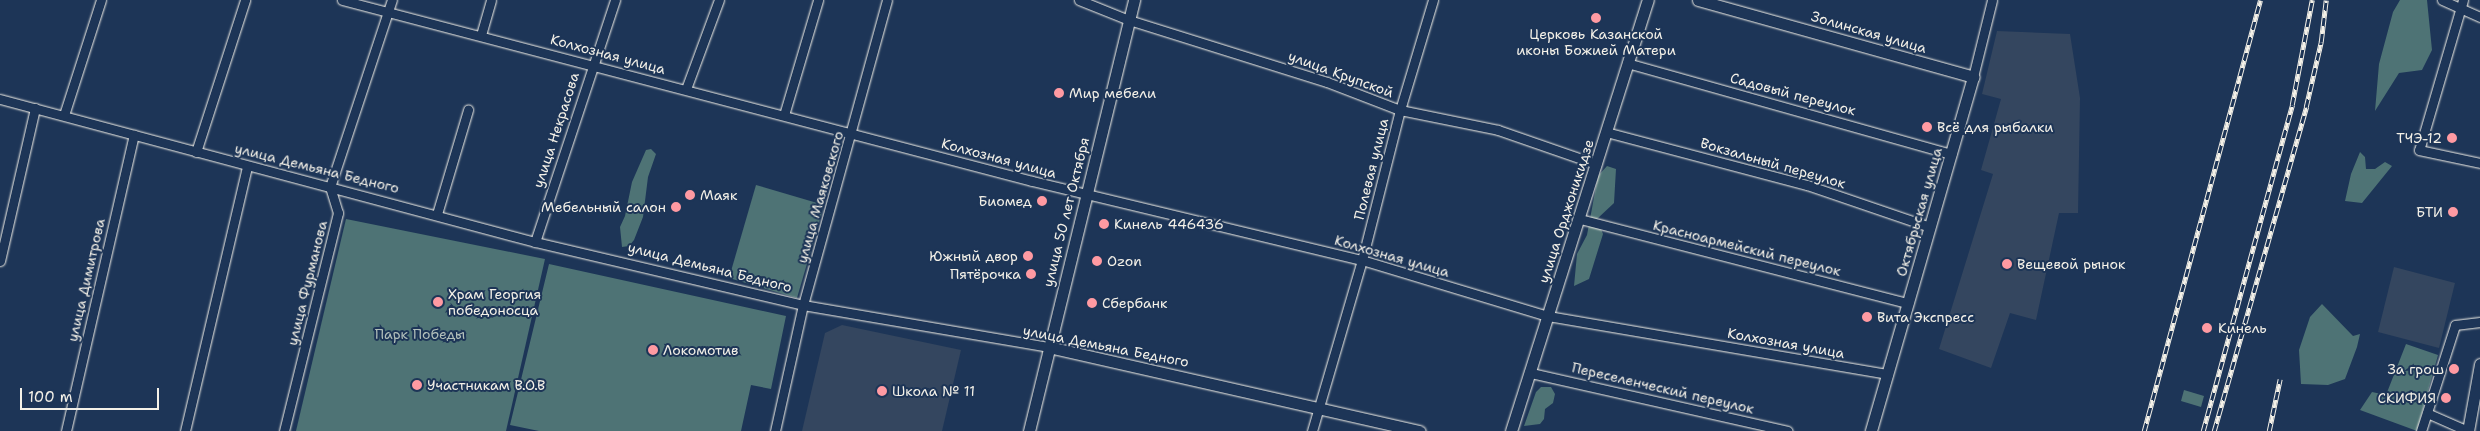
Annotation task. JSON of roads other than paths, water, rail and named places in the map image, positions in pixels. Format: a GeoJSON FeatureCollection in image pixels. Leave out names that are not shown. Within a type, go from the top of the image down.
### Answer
{"type":"FeatureCollection","features":[{"type":"Feature","properties":{"kind":"main road","name":"улица 50 лет Октября"},"geometry":{"type":"LineString","coordinates":[[1029,431],[1085,194],[1134,0]]}},
{"type":"Feature","properties":{"kind":"main road","name":"улица Орджоникидзе"},"geometry":{"type":"LineString","coordinates":[[1511,431],[1580,219],[1648,0]]}},
{"type":"Feature","properties":{"kind":"main road","name":"Золинская улица"},"geometry":{"type":"LineString","coordinates":[[1698,0],[1973,77]]}},
{"type":"Feature","properties":{"kind":"main road","name":"Октябрьская улица"},"geometry":{"type":"LineString","coordinates":[[1873,426],[1973,77]]}},
{"type":"Feature","properties":{"kind":"main road","name":"улица Демьяна Бедного"},"geometry":{"type":"LineString","coordinates":[[1049,347],[1420,431]]}},
{"type":"Feature","properties":{"kind":"main road"},"geometry":{"type":"LineString","coordinates":[[2468,431],[2480,364]]}},
{"type":"Feature","properties":{"kind":"street"},"geometry":{"type":"LineString","coordinates":[[64,116],[101,0]]}},
{"type":"Feature","properties":{"kind":"street"},"geometry":{"type":"LineString","coordinates":[[196,152],[245,0]]}},
{"type":"Feature","properties":{"kind":"street","name":"Колхозная улица"},"geometry":{"type":"LineString","coordinates":[[342,0],[388,13],[481,34],[784,116],[1085,194],[1362,260],[1548,316],[1888,374]]}},
{"type":"Feature","properties":{"kind":"street"},"geometry":{"type":"LineString","coordinates":[[330,186],[392,0]]}},
{"type":"Feature","properties":{"kind":"street"},"geometry":{"type":"LineString","coordinates":[[481,34],[491,0]]}},
{"type":"Feature","properties":{"kind":"street","name":"улица Некрасова"},"geometry":{"type":"LineString","coordinates":[[535,242],[592,64],[615,0]]}},
{"type":"Feature","properties":{"kind":"street"},"geometry":{"type":"LineString","coordinates":[[686,89],[719,0]]}},
{"type":"Feature","properties":{"kind":"street"},"geometry":{"type":"LineString","coordinates":[[784,116],[818,0]]}},
{"type":"Feature","properties":{"kind":"street","name":"улица Маяковского"},"geometry":{"type":"LineString","coordinates":[[775,431],[803,306],[853,133],[887,0]]}},
{"type":"Feature","properties":{"kind":"street","name":"улица Крупской"},"geometry":{"type":"LineString","coordinates":[[1079,0],[1129,20],[1327,82],[1400,110],[1498,130],[1596,164]]}},
{"type":"Feature","properties":{"kind":"street","name":"Полевая улица"},"geometry":{"type":"LineString","coordinates":[[1312,431],[1362,260],[1400,110],[1433,0]]}},
{"type":"Feature","properties":{"kind":"street","name":"Октябрьская улица"},"geometry":{"type":"LineString","coordinates":[[1973,77],[1992,0]]}},
{"type":"Feature","properties":{"kind":"street"},"geometry":{"type":"LineString","coordinates":[[2442,0],[2460,10],[2480,17]]}},
{"type":"Feature","properties":{"kind":"street"},"geometry":{"type":"LineString","coordinates":[[2463,0],[2424,136],[2418,150],[2480,163]]}},
{"type":"Feature","properties":{"kind":"street","name":"Садовый переулок"},"geometry":{"type":"LineString","coordinates":[[1627,63],[1951,154]]}},
{"type":"Feature","properties":{"kind":"street","name":"улица Демьяна Бедного"},"geometry":{"type":"LineString","coordinates":[[0,99],[247,166],[437,214],[535,242],[803,306],[1049,347]]}},
{"type":"Feature","properties":{"kind":"street"},"geometry":{"type":"LineString","coordinates":[[0,260],[35,108]]}},
{"type":"Feature","properties":{"kind":"street"},"geometry":{"type":"LineString","coordinates":[[437,214],[468,110]]}},
{"type":"Feature","properties":{"kind":"street","name":"Вокзальный переулок"},"geometry":{"type":"LineString","coordinates":[[1606,132],[1807,185],[1930,227]]}},
{"type":"Feature","properties":{"kind":"street","name":"улица Димитрова"},"geometry":{"type":"LineString","coordinates":[[66,431],[134,135]]}},
{"type":"Feature","properties":{"kind":"street"},"geometry":{"type":"LineString","coordinates":[[185,431],[247,166]]}},
{"type":"Feature","properties":{"kind":"street","name":"улица Фурманова"},"geometry":{"type":"LineString","coordinates":[[284,431],[338,213],[330,186]]}},
{"type":"Feature","properties":{"kind":"street","name":"Красноармейский переулок"},"geometry":{"type":"LineString","coordinates":[[1580,219],[1908,303]]}},
{"type":"Feature","properties":{"kind":"street"},"geometry":{"type":"LineString","coordinates":[[2421,431],[2455,325],[2480,322]]}},
{"type":"Feature","properties":{"kind":"street","name":"Переселенческий переулок"},"geometry":{"type":"LineString","coordinates":[[1531,373],[1788,431]]}},
{"type":"Feature","properties":{"kind":"street"},"geometry":{"type":"LineString","coordinates":[[2427,413],[2468,431]]}},
{"type":"Feature","properties":{"kind":"railway"},"geometry":{"type":"LineString","coordinates":[[2144,431],[2260,0]]}},
{"type":"Feature","properties":{"kind":"railway"},"geometry":{"type":"LineString","coordinates":[[2203,431],[2292,105],[2312,0]]}},
{"type":"Feature","properties":{"kind":"railway"},"geometry":{"type":"LineString","coordinates":[[2214,431],[2306,107],[2321,42],[2326,0]]}},
{"type":"Feature","properties":{"kind":"railway"},"geometry":{"type":"LineString","coordinates":[[2269,431],[2280,379]]}},
{"type":"Feature","properties":{"kind":"place","name":"Церковь Казанской иконы Божией Матери"},"geometry":{"type":"Point","coordinates":[1596,18]}},
{"type":"Feature","properties":{"kind":"place","name":"Мир мебели"},"geometry":{"type":"Point","coordinates":[1059,93]}},
{"type":"Feature","properties":{"kind":"place","name":"Всё для рыбалки"},"geometry":{"type":"Point","coordinates":[1927,127]}},
{"type":"Feature","properties":{"kind":"place","name":"ТЧЭ-12"},"geometry":{"type":"Point","coordinates":[2452,138]}},
{"type":"Feature","properties":{"kind":"place","name":"Маяк"},"geometry":{"type":"Point","coordinates":[690,195]}},
{"type":"Feature","properties":{"kind":"place","name":"Биомед"},"geometry":{"type":"Point","coordinates":[1042,201]}},
{"type":"Feature","properties":{"kind":"place","name":"Мебельный салон"},"geometry":{"type":"Point","coordinates":[676,207]}},
{"type":"Feature","properties":{"kind":"place","name":"БТИ"},"geometry":{"type":"Point","coordinates":[2453,212]}},
{"type":"Feature","properties":{"kind":"place","name":"Кинель 446436"},"geometry":{"type":"Point","coordinates":[1104,224]}},
{"type":"Feature","properties":{"kind":"place","name":"Южный двор"},"geometry":{"type":"Point","coordinates":[1028,256]}},
{"type":"Feature","properties":{"kind":"place","name":"Ozon"},"geometry":{"type":"Point","coordinates":[1097,261]}},
{"type":"Feature","properties":{"kind":"place","name":"Вещевой рынок"},"geometry":{"type":"Point","coordinates":[2007,264]}},
{"type":"Feature","properties":{"kind":"place","name":"Пятёрочка"},"geometry":{"type":"Point","coordinates":[1031,274]}},
{"type":"Feature","properties":{"kind":"place","name":"Храм Георгия победоносца"},"geometry":{"type":"Point","coordinates":[438,302]}},
{"type":"Feature","properties":{"kind":"place","name":"Сбербанк"},"geometry":{"type":"Point","coordinates":[1092,303]}},
{"type":"Feature","properties":{"kind":"place","name":"Вита Экспресс"},"geometry":{"type":"Point","coordinates":[1867,317]}},
{"type":"Feature","properties":{"kind":"place","name":"Кинель"},"geometry":{"type":"Point","coordinates":[2207,328]}},
{"type":"Feature","properties":{"kind":"place","name":"Локомотив"},"geometry":{"type":"Point","coordinates":[653,350]}},
{"type":"Feature","properties":{"kind":"place","name":"За грош"},"geometry":{"type":"Point","coordinates":[2454,369]}},
{"type":"Feature","properties":{"kind":"place","name":"Участникам В.О.В"},"geometry":{"type":"Point","coordinates":[417,385]}},
{"type":"Feature","properties":{"kind":"place","name":"Школа № 11"},"geometry":{"type":"Point","coordinates":[882,391]}},
{"type":"Feature","properties":{"kind":"place","name":"СКИФИЯ"},"geometry":{"type":"Point","coordinates":[2446,398]}},
{"type":"Feature","properties":{"kind":"park label","name":"Парк Победы"},"geometry":{"type":"Point","coordinates":[420,334]}}]}
